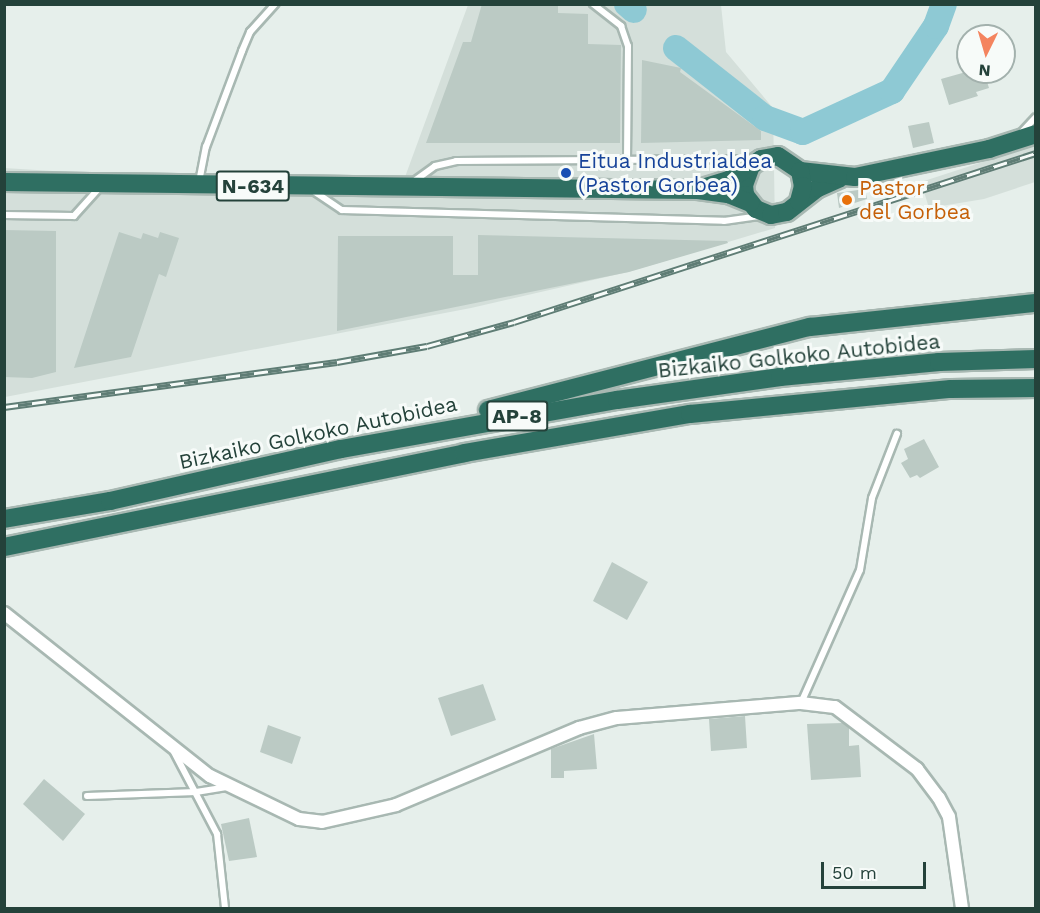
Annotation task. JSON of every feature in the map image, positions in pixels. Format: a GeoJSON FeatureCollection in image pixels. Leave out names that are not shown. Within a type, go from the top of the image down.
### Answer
{"type":"FeatureCollection","features":[{"type":"Feature","properties":{"kind":"highway"},"geometry":{"type":"LineString","coordinates":[[750,203],[744,184],[756,163],[787,159],[800,171],[841,178],[909,167],[1035,134]]}},
{"type":"Feature","properties":{"kind":"highway","name":"N-634"},"geometry":{"type":"LineString","coordinates":[[698,190],[729,180],[756,163]]}},
{"type":"Feature","properties":{"kind":"highway"},"geometry":{"type":"LineString","coordinates":[[799,201],[803,186],[800,171]]}},
{"type":"Feature","properties":{"kind":"highway"},"geometry":{"type":"LineString","coordinates":[[771,215],[787,212],[799,201],[841,178]]}},
{"type":"Feature","properties":{"kind":"highway","name":"N-634"},"geometry":{"type":"LineString","coordinates":[[4,182],[404,189],[698,190],[728,194],[771,215]]}},
{"type":"Feature","properties":{"kind":"highway"},"geometry":{"type":"LineString","coordinates":[[341,449],[810,327],[1035,303]]}},
{"type":"Feature","properties":{"kind":"highway","name":"Bizkaiko Golkoko Autobidea"},"geometry":{"type":"LineString","coordinates":[[4,519],[110,501],[341,449],[500,418],[780,377],[939,362],[1035,359]]}},
{"type":"Feature","properties":{"kind":"highway","name":"AP-8"},"geometry":{"type":"LineString","coordinates":[[4,547],[464,453],[690,414],[928,391],[1035,388]]}},
{"type":"Feature","properties":{"kind":"street"},"geometry":{"type":"LineString","coordinates":[[4,613],[171,746],[230,786],[299,819],[333,821],[396,805],[579,728],[617,718],[801,703],[835,707],[917,769],[949,817],[962,909]]}},
{"type":"Feature","properties":{"kind":"lane"},"geometry":{"type":"LineString","coordinates":[[198,185],[206,147],[250,32],[275,4]]}},
{"type":"Feature","properties":{"kind":"lane"},"geometry":{"type":"LineString","coordinates":[[593,4],[621,26],[628,46],[627,159]]}},
{"type":"Feature","properties":{"kind":"lane"},"geometry":{"type":"LineString","coordinates":[[1013,141],[1035,117]]}},
{"type":"Feature","properties":{"kind":"lane"},"geometry":{"type":"LineString","coordinates":[[404,189],[435,165],[456,161],[627,159],[756,163]]}},
{"type":"Feature","properties":{"kind":"lane"},"geometry":{"type":"LineString","coordinates":[[4,214],[74,216],[102,184]]}},
{"type":"Feature","properties":{"kind":"lane"},"geometry":{"type":"LineString","coordinates":[[306,187],[342,210],[724,221],[771,215]]}},
{"type":"Feature","properties":{"kind":"lane"},"geometry":{"type":"LineString","coordinates":[[801,703],[860,570],[872,498],[897,434]]}},
{"type":"Feature","properties":{"kind":"lane"},"geometry":{"type":"LineString","coordinates":[[171,746],[217,834],[225,909]]}},
{"type":"Feature","properties":{"kind":"lane"},"geometry":{"type":"LineString","coordinates":[[87,796],[196,792],[230,786]]}},
{"type":"Feature","properties":{"kind":"shaded area"},"geometry":{"type":"Polygon","coordinates":[[[468,5],[613,5],[631,17],[636,5],[721,5],[726,52],[773,108],[775,228],[628,272],[471,308],[5,397],[4,168],[215,181],[405,177],[468,5]]]}},
{"type":"Feature","properties":{"kind":"shaded area"},"geometry":{"type":"Polygon","coordinates":[[[1035,145],[1035,182],[984,199],[929,208],[921,182],[1035,145]]]}},
{"type":"Feature","properties":{"kind":"building"},"geometry":{"type":"Polygon","coordinates":[[[482,4],[558,4],[558,13],[588,14],[588,44],[621,45],[620,143],[426,143],[463,42],[471,42],[482,4]]]}},
{"type":"Feature","properties":{"kind":"building"},"geometry":{"type":"Polygon","coordinates":[[[642,60],[681,68],[680,72],[761,131],[761,140],[641,143],[642,60]]]}},
{"type":"Feature","properties":{"kind":"building"},"geometry":{"type":"Polygon","coordinates":[[[956,75],[956,84],[988,84],[989,88],[976,92],[978,96],[949,105],[941,79],[956,75]]]}},
{"type":"Feature","properties":{"kind":"building"},"geometry":{"type":"Polygon","coordinates":[[[929,122],[934,143],[913,148],[908,126],[929,122]]]}},
{"type":"Feature","properties":{"kind":"building"},"geometry":{"type":"Polygon","coordinates":[[[865,189],[867,199],[839,208],[837,193],[865,189]]]}},
{"type":"Feature","properties":{"kind":"building"},"geometry":{"type":"Polygon","coordinates":[[[4,230],[56,231],[56,372],[32,378],[4,377],[4,230]]]}},
{"type":"Feature","properties":{"kind":"building"},"geometry":{"type":"Polygon","coordinates":[[[119,232],[141,239],[143,233],[158,238],[160,232],[179,238],[166,277],[159,274],[131,357],[74,368],[119,232]]]}},
{"type":"Feature","properties":{"kind":"building"},"geometry":{"type":"Polygon","coordinates":[[[478,235],[727,241],[728,243],[629,272],[337,331],[338,236],[453,236],[453,275],[478,275],[478,235]]]}},
{"type":"Feature","properties":{"kind":"building"},"geometry":{"type":"Polygon","coordinates":[[[924,439],[939,467],[920,478],[917,475],[910,478],[901,463],[908,459],[904,449],[924,439]]]}},
{"type":"Feature","properties":{"kind":"building"},"geometry":{"type":"Polygon","coordinates":[[[612,562],[648,582],[627,620],[593,601],[612,562]]]}},
{"type":"Feature","properties":{"kind":"building"},"geometry":{"type":"Polygon","coordinates":[[[483,684],[496,720],[451,736],[438,698],[483,684]]]}},
{"type":"Feature","properties":{"kind":"building"},"geometry":{"type":"Polygon","coordinates":[[[745,716],[747,748],[711,751],[709,719],[745,716]]]}},
{"type":"Feature","properties":{"kind":"building"},"geometry":{"type":"Polygon","coordinates":[[[843,723],[849,728],[849,746],[859,745],[861,777],[811,780],[807,724],[843,723]]]}},
{"type":"Feature","properties":{"kind":"building"},"geometry":{"type":"Polygon","coordinates":[[[268,725],[301,737],[292,764],[260,752],[268,725]]]}},
{"type":"Feature","properties":{"kind":"building"},"geometry":{"type":"Polygon","coordinates":[[[594,734],[597,769],[564,771],[564,778],[551,778],[551,749],[594,734]]]}},
{"type":"Feature","properties":{"kind":"building"},"geometry":{"type":"Polygon","coordinates":[[[44,779],[85,814],[63,841],[23,804],[44,779]]]}},
{"type":"Feature","properties":{"kind":"building"},"geometry":{"type":"Polygon","coordinates":[[[249,818],[257,857],[229,861],[221,824],[249,818]]]}},
{"type":"Feature","properties":{"kind":"waterway"},"geometry":{"type":"LineString","coordinates":[[627,4],[634,10]]}},
{"type":"Feature","properties":{"kind":"waterway"},"geometry":{"type":"LineString","coordinates":[[676,48],[765,118],[803,132],[892,91],[936,26],[944,4]]}},
{"type":"Feature","properties":{"kind":"railway"},"geometry":{"type":"LineString","coordinates":[[4,407],[337,362],[427,346],[514,322],[1036,153]]}},
{"type":"Feature","properties":{"kind":"place","name":"Eitua Industrialdea (Pastor Gorbea)"},"geometry":{"type":"Point","coordinates":[566,173]}},
{"type":"Feature","properties":{"kind":"place","name":"Pastor del Gorbea"},"geometry":{"type":"Point","coordinates":[847,200]}}]}
